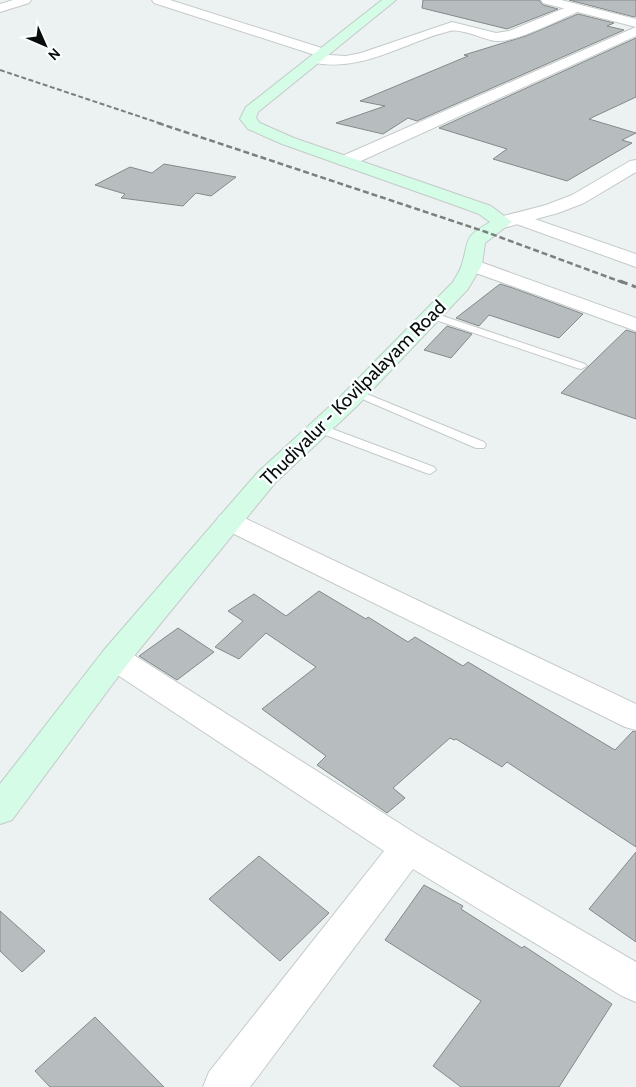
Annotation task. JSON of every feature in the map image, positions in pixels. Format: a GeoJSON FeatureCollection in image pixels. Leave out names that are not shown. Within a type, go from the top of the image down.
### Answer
{"type":"FeatureCollection","features":[{"type":"Feature","properties":{"kind":"main road"},"geometry":{"type":"LineString","coordinates":[[390,0],[251,110],[248,119],[254,126],[265,132],[510,220]]}},
{"type":"Feature","properties":{"kind":"main road","name":"Thudiyalur - Kovilpalayam Road"},"geometry":{"type":"LineString","coordinates":[[0,810],[115,658],[266,478],[356,393],[461,285],[472,265],[476,241],[486,232],[510,220]]}},
{"type":"Feature","properties":{"kind":"street"},"geometry":{"type":"LineString","coordinates":[[0,8],[25,0]]}},
{"type":"Feature","properties":{"kind":"street"},"geometry":{"type":"LineString","coordinates":[[158,0],[319,56],[346,60],[364,57],[452,26],[496,37],[512,35],[576,8]]}},
{"type":"Feature","properties":{"kind":"street"},"geometry":{"type":"LineString","coordinates":[[547,0],[636,23]]}},
{"type":"Feature","properties":{"kind":"street"},"geometry":{"type":"LineString","coordinates":[[346,161],[636,31]]}},
{"type":"Feature","properties":{"kind":"street"},"geometry":{"type":"LineString","coordinates":[[510,220],[552,209],[578,199],[636,165]]}},
{"type":"Feature","properties":{"kind":"street"},"geometry":{"type":"LineString","coordinates":[[510,220],[636,261]]}},
{"type":"Feature","properties":{"kind":"street"},"geometry":{"type":"LineString","coordinates":[[472,265],[636,325]]}},
{"type":"Feature","properties":{"kind":"street"},"geometry":{"type":"LineString","coordinates":[[229,521],[636,718]]}},
{"type":"Feature","properties":{"kind":"street"},"geometry":{"type":"LineString","coordinates":[[115,658],[408,848],[636,983]]}},
{"type":"Feature","properties":{"kind":"street"},"geometry":{"type":"LineString","coordinates":[[224,1087],[408,848]]}},
{"type":"Feature","properties":{"kind":"lane"},"geometry":{"type":"LineString","coordinates":[[431,315],[581,366]]}},
{"type":"Feature","properties":{"kind":"lane"},"geometry":{"type":"LineString","coordinates":[[356,393],[480,445]]}},
{"type":"Feature","properties":{"kind":"lane"},"geometry":{"type":"LineString","coordinates":[[319,428],[430,470]]}},
{"type":"Feature","properties":{"kind":"building"},"geometry":{"type":"Polygon","coordinates":[[[423,0],[539,0],[543,5],[558,9],[507,29],[422,8],[423,0]]]}},
{"type":"Feature","properties":{"kind":"building"},"geometry":{"type":"Polygon","coordinates":[[[569,0],[636,0],[636,16],[634,17],[569,0]]]}},
{"type":"Feature","properties":{"kind":"building"},"geometry":{"type":"Polygon","coordinates":[[[578,14],[614,23],[607,26],[624,30],[417,121],[408,118],[383,134],[336,123],[385,106],[360,101],[468,56],[464,55],[526,36],[578,14]]]}},
{"type":"Feature","properties":{"kind":"building"},"geometry":{"type":"Polygon","coordinates":[[[636,38],[636,97],[589,119],[636,133],[622,140],[632,143],[567,181],[493,159],[507,149],[439,128],[636,38]]]}},
{"type":"Feature","properties":{"kind":"building"},"geometry":{"type":"Polygon","coordinates":[[[164,164],[236,177],[211,196],[196,193],[183,206],[121,198],[125,194],[95,185],[130,167],[152,173],[164,164]]]}},
{"type":"Feature","properties":{"kind":"building"},"geometry":{"type":"Polygon","coordinates":[[[500,284],[583,314],[559,338],[489,315],[479,326],[456,318],[500,284]]]}},
{"type":"Feature","properties":{"kind":"building"},"geometry":{"type":"Polygon","coordinates":[[[447,326],[472,334],[451,358],[424,350],[447,326]]]}},
{"type":"Feature","properties":{"kind":"building"},"geometry":{"type":"Polygon","coordinates":[[[626,330],[636,333],[636,419],[561,393],[626,330]]]}},
{"type":"Feature","properties":{"kind":"building"},"geometry":{"type":"Polygon","coordinates":[[[319,591],[366,619],[368,617],[408,642],[415,637],[463,666],[468,662],[615,750],[633,731],[636,732],[636,847],[507,762],[502,767],[456,739],[450,738],[393,788],[405,798],[387,813],[317,765],[326,756],[262,709],[316,667],[266,633],[239,659],[215,647],[243,621],[228,611],[254,594],[286,616],[319,591]]]}},
{"type":"Feature","properties":{"kind":"building"},"geometry":{"type":"Polygon","coordinates":[[[178,628],[214,652],[177,680],[139,656],[178,628]]]}},
{"type":"Feature","properties":{"kind":"building"},"geometry":{"type":"Polygon","coordinates":[[[636,852],[636,942],[589,909],[636,852]]]}},
{"type":"Feature","properties":{"kind":"building"},"geometry":{"type":"Polygon","coordinates":[[[259,856],[329,913],[280,961],[209,899],[259,856]]]}},
{"type":"Feature","properties":{"kind":"building"},"geometry":{"type":"Polygon","coordinates":[[[424,885],[463,906],[461,909],[522,948],[524,946],[612,1004],[559,1087],[461,1087],[433,1066],[481,1001],[385,940],[424,885]]]}},
{"type":"Feature","properties":{"kind":"building"},"geometry":{"type":"Polygon","coordinates":[[[0,911],[45,951],[22,972],[0,951],[0,911]]]}},
{"type":"Feature","properties":{"kind":"building"},"geometry":{"type":"Polygon","coordinates":[[[95,1017],[164,1087],[50,1087],[35,1071],[95,1017]]]}},
{"type":"Feature","properties":{"kind":"railway"},"geometry":{"type":"LineString","coordinates":[[0,70],[162,124]]}},
{"type":"Feature","properties":{"kind":"railway"},"geometry":{"type":"LineString","coordinates":[[158,123],[486,232],[624,283]]}},
{"type":"Feature","properties":{"kind":"railway"},"geometry":{"type":"LineString","coordinates":[[620,281],[636,287]]}}]}
